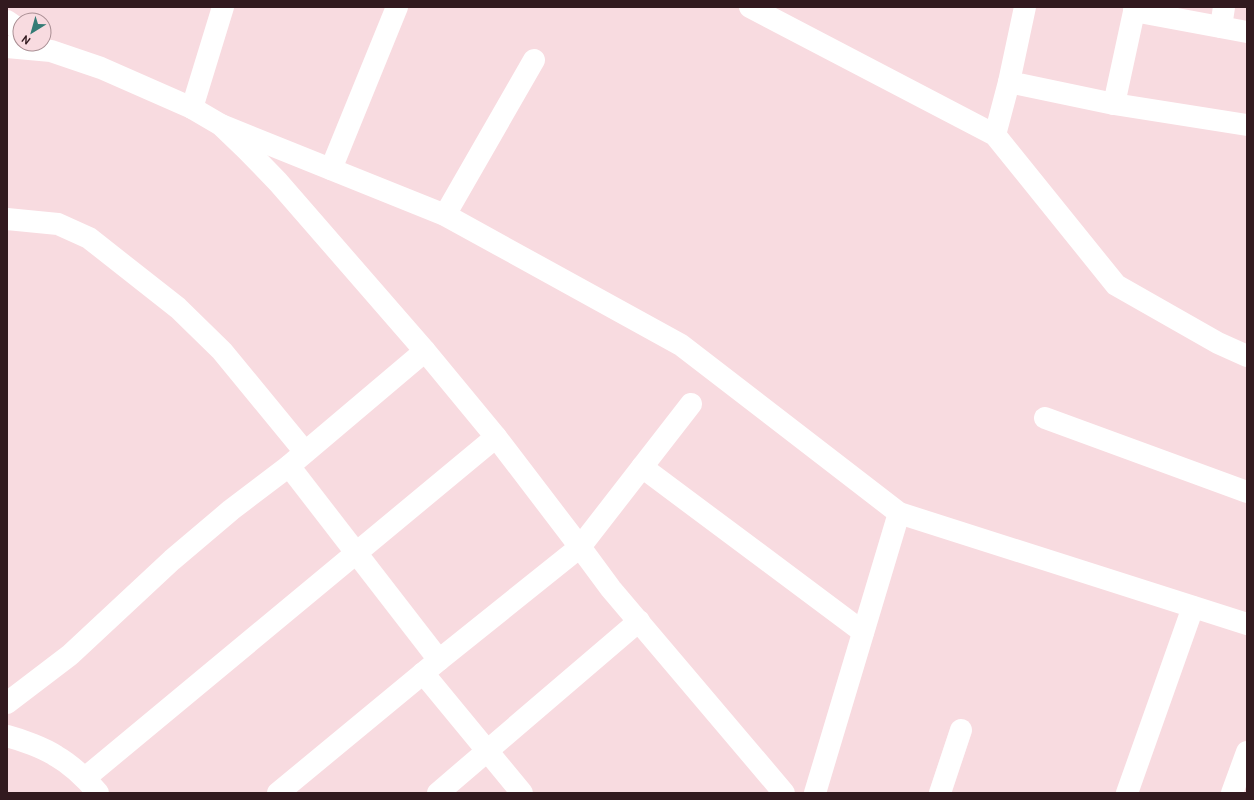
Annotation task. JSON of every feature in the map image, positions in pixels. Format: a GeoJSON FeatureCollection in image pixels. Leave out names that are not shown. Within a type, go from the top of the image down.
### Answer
{"type":"FeatureCollection","features":[{"type":"Feature","properties":{"kind":"street"},"geometry":{"type":"LineString","coordinates":[[192,108],[223,7]]}},
{"type":"Feature","properties":{"kind":"street"},"geometry":{"type":"LineString","coordinates":[[330,169],[397,7]]}},
{"type":"Feature","properties":{"kind":"street"},"geometry":{"type":"LineString","coordinates":[[750,7],[995,135],[1116,285],[1218,343],[1247,356]]}},
{"type":"Feature","properties":{"kind":"street"},"geometry":{"type":"LineString","coordinates":[[995,135],[1009,82],[1025,7]]}},
{"type":"Feature","properties":{"kind":"street"},"geometry":{"type":"LineString","coordinates":[[1114,104],[1134,9],[1222,17],[1247,32]]}},
{"type":"Feature","properties":{"kind":"street"},"geometry":{"type":"LineString","coordinates":[[52,49],[101,68],[192,108],[221,125],[445,215],[681,345],[899,513],[1247,624]]}},
{"type":"Feature","properties":{"kind":"street"},"geometry":{"type":"LineString","coordinates":[[445,215],[534,60]]}},
{"type":"Feature","properties":{"kind":"street"},"geometry":{"type":"LineString","coordinates":[[1009,82],[1114,104],[1247,125]]}},
{"type":"Feature","properties":{"kind":"street"},"geometry":{"type":"LineString","coordinates":[[221,125],[248,150],[278,182],[425,351],[496,437],[611,589],[784,793]]}},
{"type":"Feature","properties":{"kind":"street"},"geometry":{"type":"LineString","coordinates":[[7,219],[58,224],[89,238],[178,308],[222,352],[305,452]]}},
{"type":"Feature","properties":{"kind":"street"},"geometry":{"type":"LineString","coordinates":[[7,703],[70,655],[172,560],[231,510],[289,466],[425,351]]}},
{"type":"Feature","properties":{"kind":"street"},"geometry":{"type":"LineString","coordinates":[[279,793],[431,666],[580,547],[691,404]]}},
{"type":"Feature","properties":{"kind":"street"},"geometry":{"type":"LineString","coordinates":[[1045,418],[1247,492]]}},
{"type":"Feature","properties":{"kind":"street"},"geometry":{"type":"LineString","coordinates":[[7,736],[56,755],[91,786],[214,670],[496,437]]}},
{"type":"Feature","properties":{"kind":"street"},"geometry":{"type":"LineString","coordinates":[[289,466],[356,554],[486,751],[522,793]]}},
{"type":"Feature","properties":{"kind":"street"},"geometry":{"type":"LineString","coordinates":[[642,467],[863,632]]}},
{"type":"Feature","properties":{"kind":"street"},"geometry":{"type":"LineString","coordinates":[[815,793],[899,513]]}},
{"type":"Feature","properties":{"kind":"street"},"geometry":{"type":"LineString","coordinates":[[1127,793],[1193,607]]}},
{"type":"Feature","properties":{"kind":"street"},"geometry":{"type":"LineString","coordinates":[[438,793],[639,621]]}},
{"type":"Feature","properties":{"kind":"street"},"geometry":{"type":"LineString","coordinates":[[940,793],[961,730]]}},
{"type":"Feature","properties":{"kind":"street"},"geometry":{"type":"LineString","coordinates":[[1232,793],[1247,752]]}}]}
